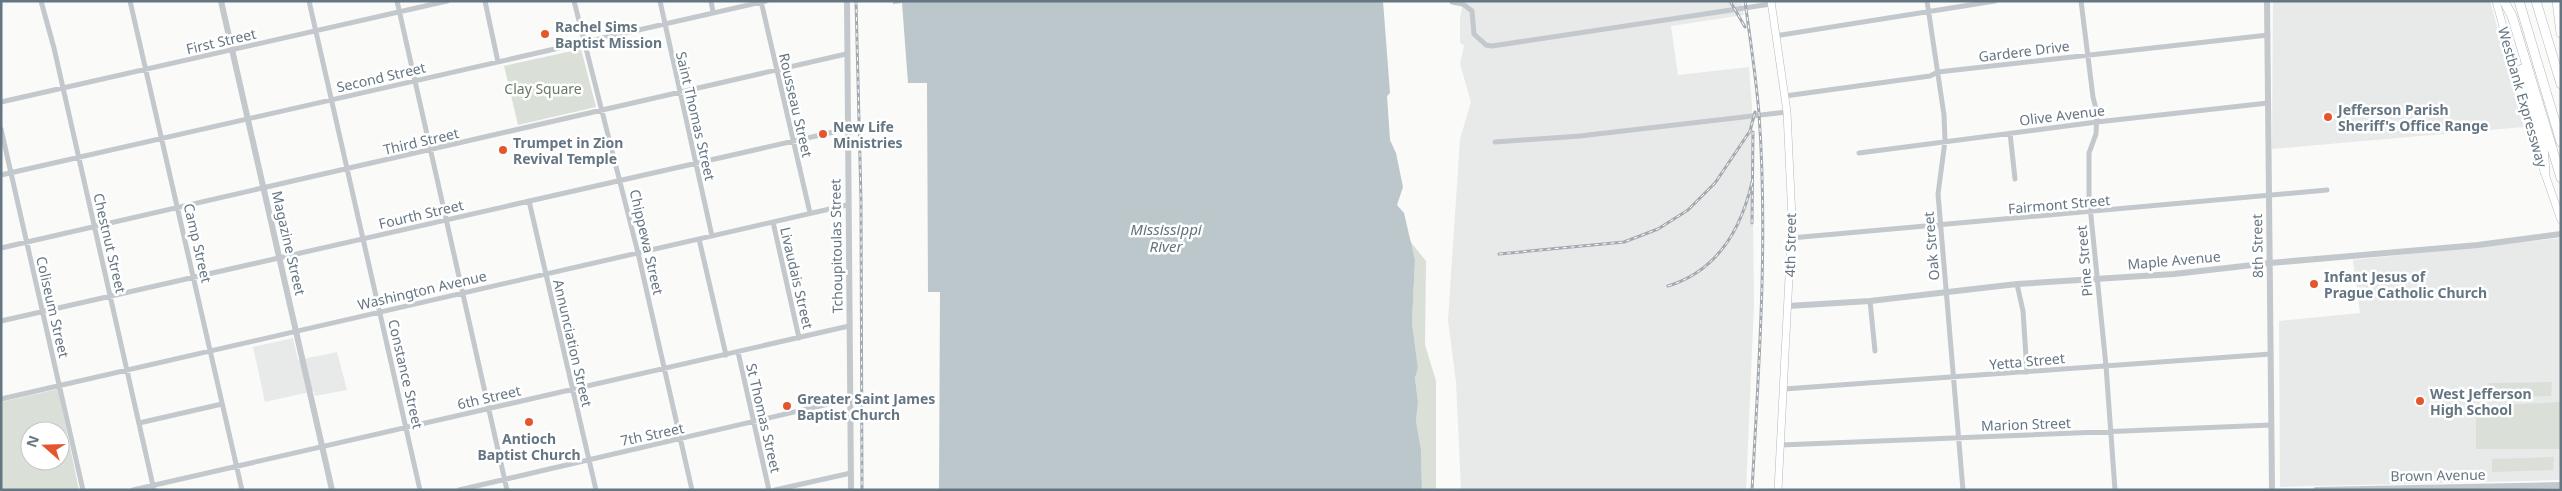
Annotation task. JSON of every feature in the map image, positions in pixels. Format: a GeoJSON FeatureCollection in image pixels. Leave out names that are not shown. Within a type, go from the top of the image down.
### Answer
{"type":"FeatureCollection","features":[{"type":"Feature","properties":{"kind":"highway"},"geometry":{"type":"LineString","coordinates":[[2504,1],[2543,146],[2545,172]]}},
{"type":"Feature","properties":{"kind":"highway"},"geometry":{"type":"LineString","coordinates":[[2504,1],[2512,16],[2561,178]]}},
{"type":"Feature","properties":{"kind":"highway","name":"Westbank Expressway"},"geometry":{"type":"LineString","coordinates":[[2519,1],[2561,142]]}},
{"type":"Feature","properties":{"kind":"highway"},"geometry":{"type":"LineString","coordinates":[[2536,1],[2561,84]]}},
{"type":"Feature","properties":{"kind":"highway"},"geometry":{"type":"LineString","coordinates":[[2557,1],[2561,33]]}},
{"type":"Feature","properties":{"kind":"main road","name":"Westbank Expressway"},"geometry":{"type":"LineString","coordinates":[[2496,1],[2525,110],[2561,220]]}},
{"type":"Feature","properties":{"kind":"main road"},"geometry":{"type":"LineString","coordinates":[[2557,1],[2561,13]]}},
{"type":"Feature","properties":{"kind":"main road","name":"4th Street"},"geometry":{"type":"LineString","coordinates":[[1771,2],[1787,112],[1791,238],[1778,490]]}},
{"type":"Feature","properties":{"kind":"street","name":"Chestnut Street"},"geometry":{"type":"LineString","coordinates":[[41,1],[63,88],[154,487]]}},
{"type":"Feature","properties":{"kind":"street","name":"Camp Street"},"geometry":{"type":"LineString","coordinates":[[130,1],[163,138],[242,490]]}},
{"type":"Feature","properties":{"kind":"street","name":"Magazine Street"},"geometry":{"type":"LineString","coordinates":[[220,1],[233,50],[332,490]]}},
{"type":"Feature","properties":{"kind":"street","name":"Constance Street"},"geometry":{"type":"LineString","coordinates":[[309,1],[420,490]]}},
{"type":"Feature","properties":{"kind":"street"},"geometry":{"type":"LineString","coordinates":[[397,1],[508,490]]}},
{"type":"Feature","properties":{"kind":"street","name":"First Street"},"geometry":{"type":"LineString","coordinates":[[1,102],[446,1]]}},
{"type":"Feature","properties":{"kind":"street"},"geometry":{"type":"LineString","coordinates":[[485,1],[498,62]]}},
{"type":"Feature","properties":{"kind":"street","name":"Chippewa Street"},"geometry":{"type":"LineString","coordinates":[[574,1],[638,252],[692,490]]}},
{"type":"Feature","properties":{"kind":"street","name":"Saint Thomas Street"},"geometry":{"type":"LineString","coordinates":[[660,1],[712,236]]}},
{"type":"Feature","properties":{"kind":"street"},"geometry":{"type":"LineString","coordinates":[[711,1],[713,12]]}},
{"type":"Feature","properties":{"kind":"street","name":"Tchoupitoulas Street"},"geometry":{"type":"LineString","coordinates":[[847,1],[847,205],[851,490]]}},
{"type":"Feature","properties":{"kind":"street","name":"Oak Street"},"geometry":{"type":"LineString","coordinates":[[1928,1],[1944,115],[1945,141],[1938,194],[1963,490]]}},
{"type":"Feature","properties":{"kind":"street"},"geometry":{"type":"LineString","coordinates":[[1776,36],[1995,1]]}},
{"type":"Feature","properties":{"kind":"street","name":"Pine Street"},"geometry":{"type":"LineString","coordinates":[[2081,1],[2097,122],[2096,134],[2089,153],[2090,212],[2106,366],[2115,490]]}},
{"type":"Feature","properties":{"kind":"street","name":"8th Street"},"geometry":{"type":"LineString","coordinates":[[2267,1],[2272,490]]}},
{"type":"Feature","properties":{"kind":"street","name":"Second Street"},"geometry":{"type":"LineString","coordinates":[[1,175],[763,2]]}},
{"type":"Feature","properties":{"kind":"street","name":"Rousseau Street"},"geometry":{"type":"LineString","coordinates":[[763,2],[792,141],[810,213]]}},
{"type":"Feature","properties":{"kind":"street"},"geometry":{"type":"LineString","coordinates":[[1452,2],[1463,4],[1472,11],[1474,34],[1486,45],[1492,46],[1771,2]]}},
{"type":"Feature","properties":{"kind":"street","name":"Gardere Drive"},"geometry":{"type":"LineString","coordinates":[[1785,96],[1930,76],[1938,72],[2268,34]]}},
{"type":"Feature","properties":{"kind":"street","name":"Third Street"},"geometry":{"type":"LineString","coordinates":[[1,248],[846,54]]}},
{"type":"Feature","properties":{"kind":"street","name":"Olive Avenue"},"geometry":{"type":"LineString","coordinates":[[1859,153],[2097,122],[2268,103]]}},
{"type":"Feature","properties":{"kind":"street"},"geometry":{"type":"LineString","coordinates":[[1495,142],[1590,135],[1787,112]]}},
{"type":"Feature","properties":{"kind":"street","name":"Coliseum Street"},"geometry":{"type":"LineString","coordinates":[[1,129],[42,312],[61,385],[83,490]]}},
{"type":"Feature","properties":{"kind":"street","name":"Fourth Street"},"geometry":{"type":"LineString","coordinates":[[1,321],[847,129]]}},
{"type":"Feature","properties":{"kind":"street"},"geometry":{"type":"LineString","coordinates":[[2010,133],[2015,179]]}},
{"type":"Feature","properties":{"kind":"street","name":"Fairmont Street"},"geometry":{"type":"LineString","coordinates":[[1791,238],[2269,197],[2328,190]]}},
{"type":"Feature","properties":{"kind":"street","name":"Annunciation Street"},"geometry":{"type":"LineString","coordinates":[[529,201],[596,490]]}},
{"type":"Feature","properties":{"kind":"street","name":"Washington Avenue"},"geometry":{"type":"LineString","coordinates":[[1,399],[847,205]]}},
{"type":"Feature","properties":{"kind":"street","name":"Livaudais Street"},"geometry":{"type":"LineString","coordinates":[[773,222],[799,338]]}},
{"type":"Feature","properties":{"kind":"street","name":"Maple Avenue"},"geometry":{"type":"LineString","coordinates":[[1788,306],[1870,301],[2017,284],[2096,280],[2478,245],[2561,234]]}},
{"type":"Feature","properties":{"kind":"street","name":"St Thomas Street"},"geometry":{"type":"LineString","coordinates":[[699,239],[726,355]]}},
{"type":"Feature","properties":{"kind":"street"},"geometry":{"type":"LineString","coordinates":[[2017,284],[2023,311],[2027,372]]}},
{"type":"Feature","properties":{"kind":"street"},"geometry":{"type":"LineString","coordinates":[[1870,301],[1875,350]]}},
{"type":"Feature","properties":{"kind":"street","name":"6th Street"},"geometry":{"type":"LineString","coordinates":[[134,490],[154,487],[236,466],[849,326]]}},
{"type":"Feature","properties":{"kind":"street","name":"St Thomas Street"},"geometry":{"type":"LineString","coordinates":[[738,352],[769,490]]}},
{"type":"Feature","properties":{"kind":"street","name":"Yetta Street"},"geometry":{"type":"LineString","coordinates":[[1784,389],[2272,354]]}},
{"type":"Feature","properties":{"kind":"street","name":"7th Street"},"geometry":{"type":"LineString","coordinates":[[459,490],[589,459],[681,440],[850,399]]}},
{"type":"Feature","properties":{"kind":"street"},"geometry":{"type":"LineString","coordinates":[[139,423],[222,404]]}},
{"type":"Feature","properties":{"kind":"street","name":"Marion Street"},"geometry":{"type":"LineString","coordinates":[[1781,445],[2272,425]]}},
{"type":"Feature","properties":{"kind":"street"},"geometry":{"type":"LineString","coordinates":[[775,490],[851,473]]}},
{"type":"Feature","properties":{"kind":"street","name":"Brown Avenue"},"geometry":{"type":"LineString","coordinates":[[2316,490],[2561,485]]}},
{"type":"Feature","properties":{"kind":"shaded area"},"geometry":{"type":"Polygon","coordinates":[[[1463,1],[1741,1],[1744,15],[1671,26],[1678,75],[1749,67],[1752,107],[1754,305],[1746,490],[1461,490],[1456,382],[1448,320],[1460,139],[1471,102],[1460,64],[1464,45],[1460,43],[1460,19],[1463,1]]]}},
{"type":"Feature","properties":{"kind":"shaded area"},"geometry":{"type":"Polygon","coordinates":[[[2273,1],[2490,1],[2524,127],[2272,149],[2273,1]]]}},
{"type":"Feature","properties":{"kind":"shaded area","name":"West Jefferson High School"},"geometry":{"type":"Polygon","coordinates":[[[2561,238],[2561,480],[2280,487],[2279,321],[2360,313],[2353,260],[2561,238]]]}},
{"type":"Feature","properties":{"kind":"shaded area"},"geometry":{"type":"Polygon","coordinates":[[[293,338],[298,360],[337,352],[347,390],[315,396],[314,391],[265,402],[253,347],[293,338]]]}},
{"type":"Feature","properties":{"kind":"green space","name":"Clay Square"},"geometry":{"type":"Polygon","coordinates":[[[581,49],[596,107],[518,125],[504,66],[581,49]]]}},
{"type":"Feature","properties":{"kind":"green space"},"geometry":{"type":"Polygon","coordinates":[[[1410,241],[1426,261],[1425,345],[1436,381],[1436,490],[1422,490],[1421,449],[1416,421],[1418,402],[1415,378],[1418,368],[1412,323],[1415,260],[1410,241]]]}},
{"type":"Feature","properties":{"kind":"green space"},"geometry":{"type":"Polygon","coordinates":[[[2552,382],[2551,396],[2490,398],[2489,383],[2552,382]]]}},
{"type":"Feature","properties":{"kind":"green space"},"geometry":{"type":"Polygon","coordinates":[[[58,389],[65,421],[20,421],[20,471],[70,471],[70,447],[79,490],[1,490],[1,402],[58,389]]]}},
{"type":"Feature","properties":{"kind":"green space"},"geometry":{"type":"Polygon","coordinates":[[[2561,402],[2561,449],[2476,449],[2476,406],[2561,402]]]}},
{"type":"Feature","properties":{"kind":"green space"},"geometry":{"type":"Polygon","coordinates":[[[2554,457],[2553,470],[2492,472],[2492,459],[2554,457]]]}},
{"type":"Feature","properties":{"kind":"water","name":"Mississippi River"},"geometry":{"type":"Polygon","coordinates":[[[893,1],[1383,1],[1390,93],[1387,96],[1390,140],[1396,153],[1403,187],[1397,205],[1404,213],[1415,260],[1412,323],[1418,368],[1415,378],[1418,402],[1416,421],[1421,449],[1422,490],[939,490],[940,292],[928,292],[927,83],[908,83],[902,3],[893,4],[893,1]]]}},
{"type":"Feature","properties":{"kind":"railway"},"geometry":{"type":"LineString","coordinates":[[856,1],[861,200],[862,490]]}},
{"type":"Feature","properties":{"kind":"railway"},"geometry":{"type":"LineString","coordinates":[[1730,1],[1745,27]]}},
{"type":"Feature","properties":{"kind":"railway"},"geometry":{"type":"LineString","coordinates":[[1745,1],[1759,114],[1763,208],[1762,302],[1752,490]]}},
{"type":"Feature","properties":{"kind":"railway"},"geometry":{"type":"LineString","coordinates":[[1499,254],[1624,242],[1658,229],[1688,210],[1715,183],[1750,131],[1755,112]]}},
{"type":"Feature","properties":{"kind":"railway"},"geometry":{"type":"LineString","coordinates":[[1752,223],[1753,132]]}},
{"type":"Feature","properties":{"kind":"railway"},"geometry":{"type":"LineString","coordinates":[[1668,286],[1700,270],[1724,246],[1734,232],[1752,182]]}},
{"type":"Feature","properties":{"kind":"place","name":"Rachel Sims Baptist Mission"},"geometry":{"type":"Point","coordinates":[545,34]}},
{"type":"Feature","properties":{"kind":"place","name":"Jefferson Parish Sheriff's Office Range"},"geometry":{"type":"Point","coordinates":[2328,117]}},
{"type":"Feature","properties":{"kind":"place","name":"New Life Ministries"},"geometry":{"type":"Point","coordinates":[823,134]}},
{"type":"Feature","properties":{"kind":"place","name":"Trumpet in Zion Revival Temple"},"geometry":{"type":"Point","coordinates":[503,150]}},
{"type":"Feature","properties":{"kind":"place","name":"Infant Jesus of Prague Catholic Church"},"geometry":{"type":"Point","coordinates":[2314,284]}},
{"type":"Feature","properties":{"kind":"place","name":"West Jefferson High School"},"geometry":{"type":"Point","coordinates":[2420,401]}},
{"type":"Feature","properties":{"kind":"place","name":"Greater Saint James Baptist Church"},"geometry":{"type":"Point","coordinates":[787,406]}},
{"type":"Feature","properties":{"kind":"place","name":"Antioch Baptist Church"},"geometry":{"type":"Point","coordinates":[529,422]}}]}
